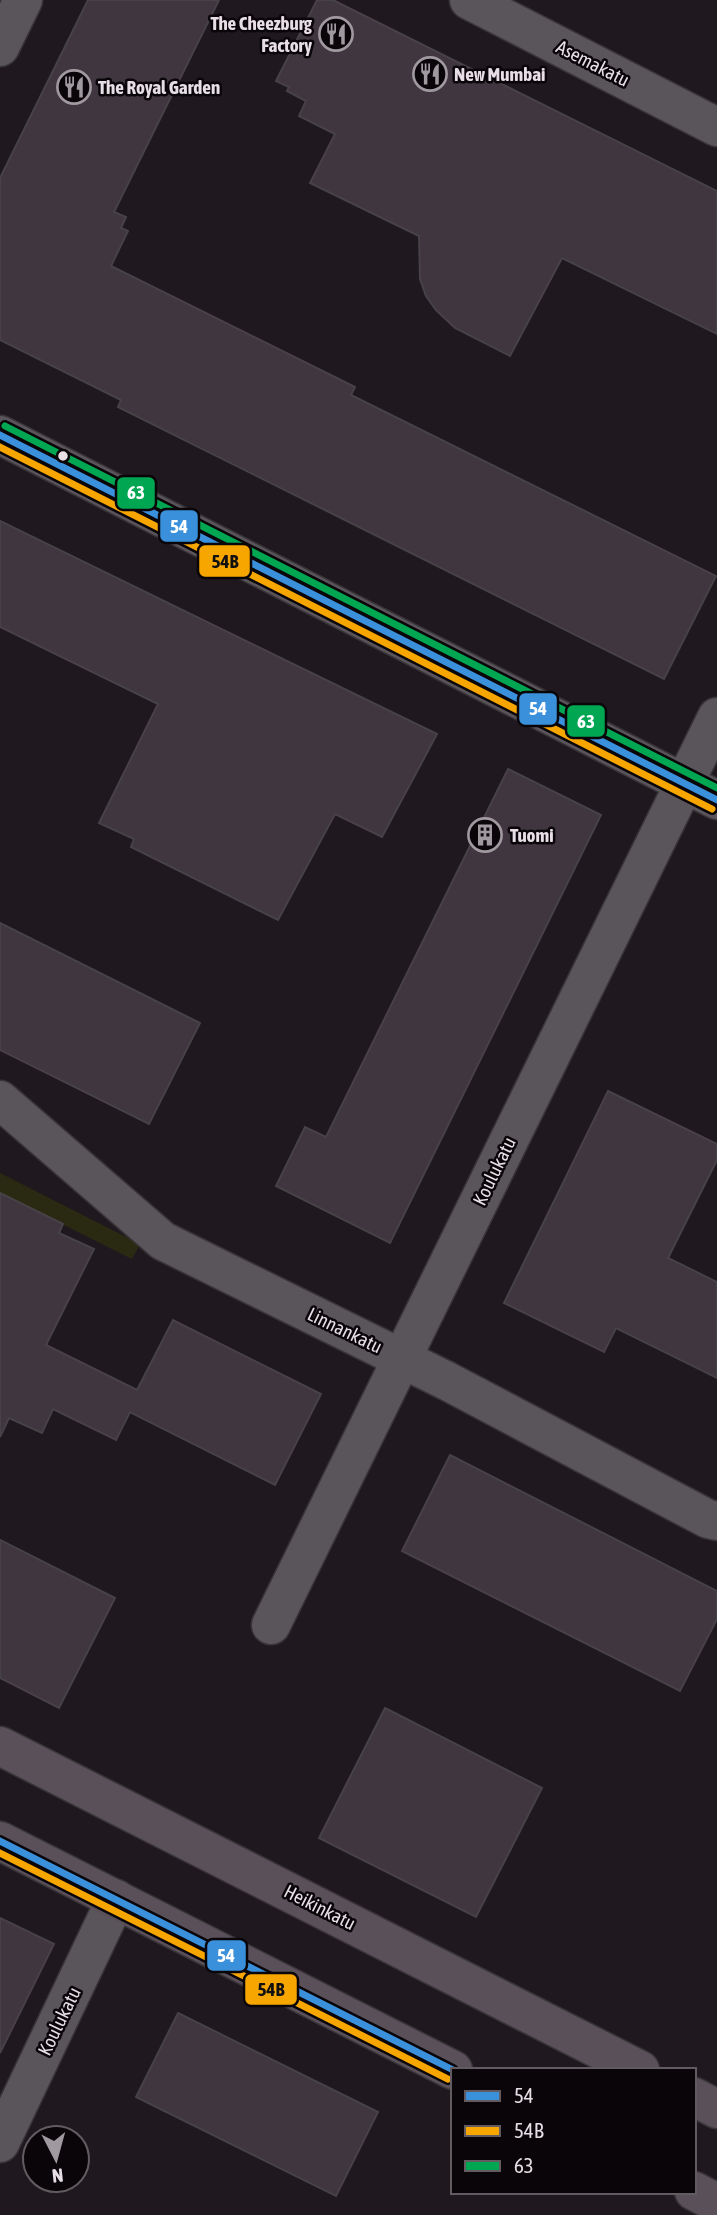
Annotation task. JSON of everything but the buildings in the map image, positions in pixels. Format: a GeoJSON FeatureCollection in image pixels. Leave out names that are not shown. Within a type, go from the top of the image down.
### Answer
{"type":"FeatureCollection","features":[{"type":"Feature","properties":{"kind":"main road","name":"Heikinkatu"},"geometry":{"type":"LineString","coordinates":[[0,1746],[636,2068]]}},
{"type":"Feature","properties":{"kind":"main road"},"geometry":{"type":"LineString","coordinates":[[0,1841],[451,2069]]}},
{"type":"Feature","properties":{"kind":"main road"},"geometry":{"type":"LineString","coordinates":[[696,2099],[717,2109]]}},
{"type":"Feature","properties":{"kind":"main road"},"geometry":{"type":"LineString","coordinates":[[696,2192],[717,2203]]}},
{"type":"Feature","properties":{"kind":"street"},"geometry":{"type":"LineString","coordinates":[[0,47],[23,0]]}},
{"type":"Feature","properties":{"kind":"street","name":"Asemakatu"},"geometry":{"type":"LineString","coordinates":[[469,0],[717,127]]}},
{"type":"Feature","properties":{"kind":"street"},"geometry":{"type":"LineString","coordinates":[[0,435],[701,792]]}},
{"type":"Feature","properties":{"kind":"street","name":"Koulukatu"},"geometry":{"type":"LineString","coordinates":[[271,1625],[402,1358],[701,792],[717,717]]}},
{"type":"Feature","properties":{"kind":"street","name":"Linnankatu"},"geometry":{"type":"LineString","coordinates":[[0,1100],[163,1241],[402,1358],[708,1519],[717,1521]]}},
{"type":"Feature","properties":{"kind":"street","name":"Koulukatu"},"geometry":{"type":"LineString","coordinates":[[0,2143],[116,1899]]}},
{"type":"Feature","properties":{"kind":"shaded area"},"geometry":{"type":"Polygon","coordinates":[[[0,1173],[140,1244],[132,1259],[0,1193],[0,1173]]]}},
{"type":"Feature","properties":{"kind":"transit line","name":"63"},"geometry":{"type":"LineString","coordinates":[[5,426],[717,788]]}},
{"type":"Feature","properties":{"kind":"transit line","name":"54"},"geometry":{"type":"LineString","coordinates":[[0,435],[717,800]]}},
{"type":"Feature","properties":{"kind":"transit line","name":"54B"},"geometry":{"type":"LineString","coordinates":[[0,447],[712,809]]}},
{"type":"Feature","properties":{"kind":"transit line","name":"54"},"geometry":{"type":"LineString","coordinates":[[0,1841],[451,2069]]}},
{"type":"Feature","properties":{"kind":"transit line","name":"54B"},"geometry":{"type":"LineString","coordinates":[[0,1853],[448,2079]]}},
{"type":"Feature","properties":{"kind":"place","name":"The Cheezburg Factory"},"geometry":{"type":"Point","coordinates":[336,34]}},
{"type":"Feature","properties":{"kind":"place","name":"New Mumbai"},"geometry":{"type":"Point","coordinates":[430,74]}},
{"type":"Feature","properties":{"kind":"place","name":"The Royal Garden"},"geometry":{"type":"Point","coordinates":[74,87]}},
{"type":"Feature","properties":{"kind":"place","name":"Tuomi"},"geometry":{"type":"Point","coordinates":[485,835]}}]}
